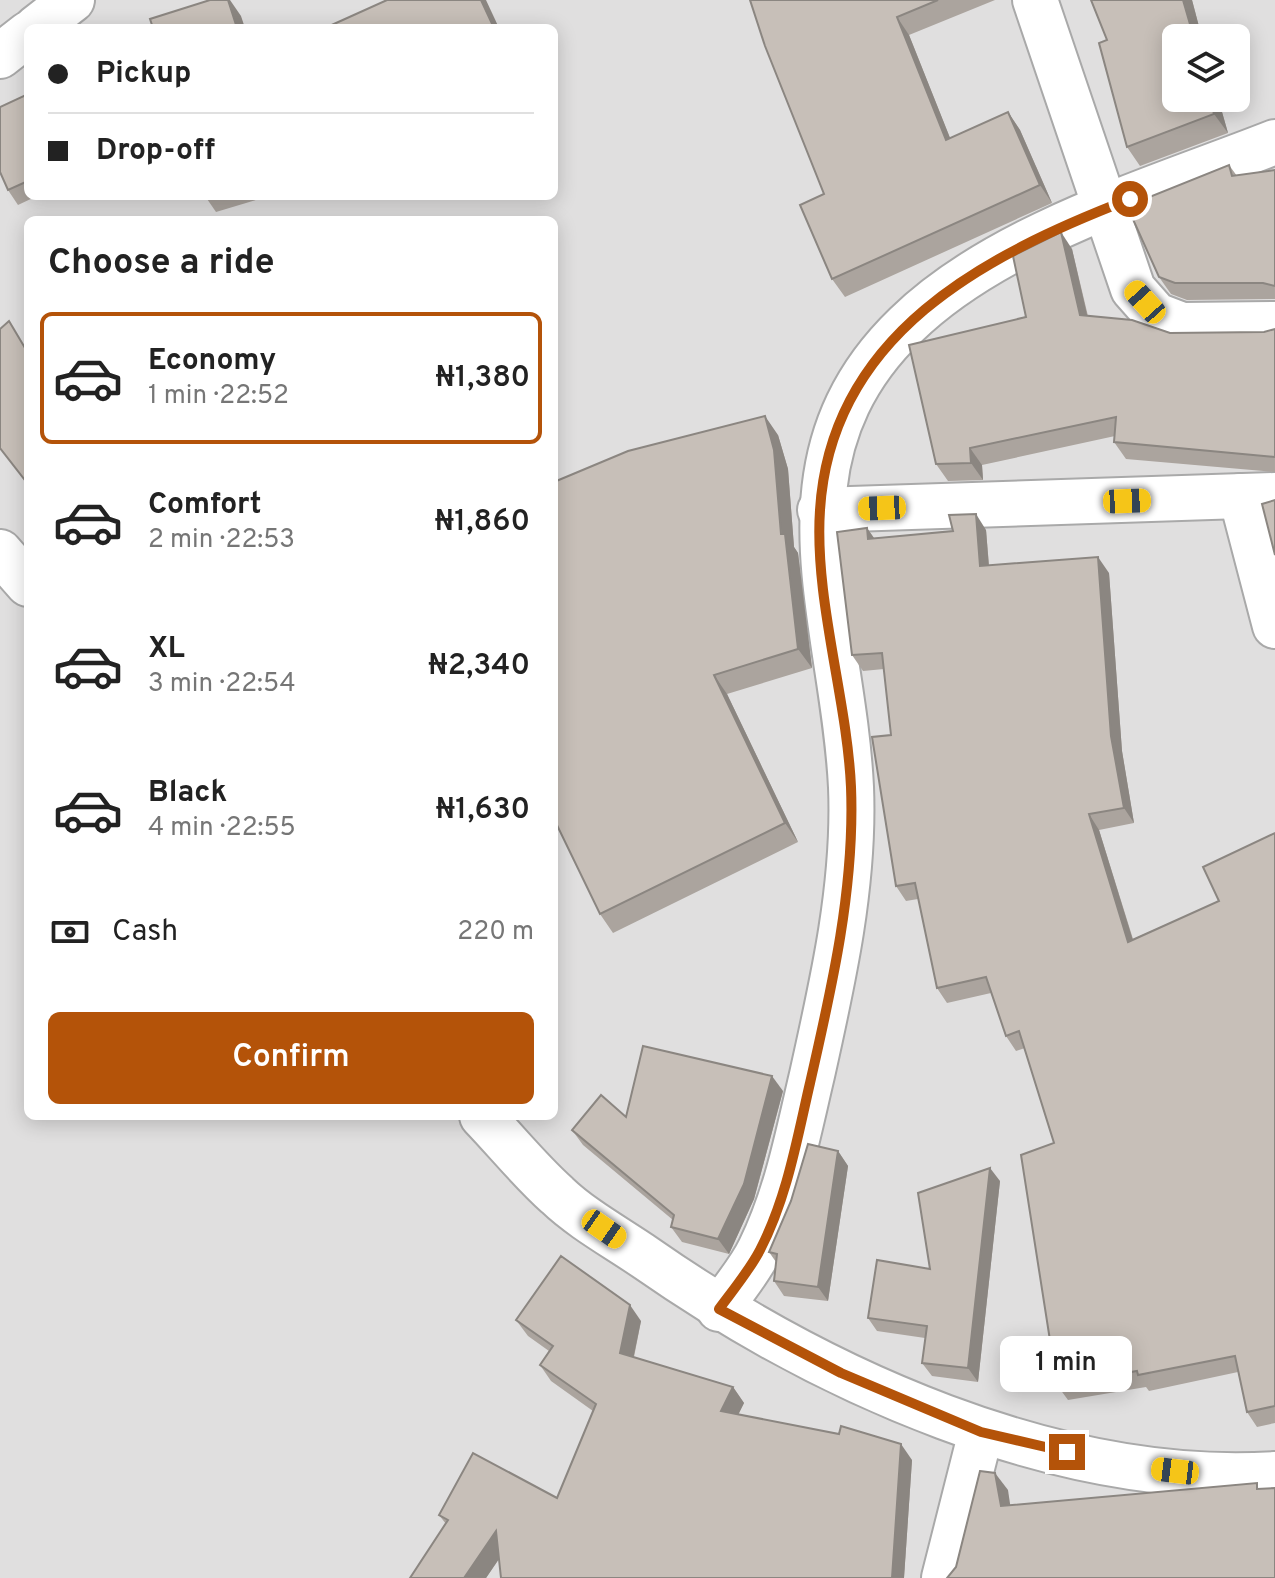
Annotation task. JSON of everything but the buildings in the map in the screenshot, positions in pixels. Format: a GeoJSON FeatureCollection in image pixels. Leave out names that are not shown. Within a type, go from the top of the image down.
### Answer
{"type":"FeatureCollection","features":[{"type":"Feature","properties":{"kind":"street"},"geometry":{"type":"LineString","coordinates":[[41,24],[72,0]]}},
{"type":"Feature","properties":{"kind":"street"},"geometry":{"type":"LineString","coordinates":[[1035,0],[1103,209],[1133,289],[1156,315],[1182,325],[1275,324]]}},
{"type":"Feature","properties":{"kind":"street"},"geometry":{"type":"LineString","coordinates":[[0,56],[24,37]]}},
{"type":"Feature","properties":{"kind":"street"},"geometry":{"type":"LineString","coordinates":[[719,1309],[760,1251],[790,1173],[842,938],[851,788],[824,572],[820,510],[832,442],[851,393],[905,325],[974,270],[1103,209],[1275,142]]}},
{"type":"Feature","properties":{"kind":"street"},"geometry":{"type":"LineString","coordinates":[[820,510],[1258,496],[1275,626]]}},
{"type":"Feature","properties":{"kind":"street"},"geometry":{"type":"LineString","coordinates":[[0,552],[24,579]]}},
{"type":"Feature","properties":{"kind":"street"},"geometry":{"type":"LineString","coordinates":[[486,1120],[558,1197],[719,1309],[841,1373],[981,1432],[1124,1465],[1226,1477],[1275,1474]]}},
{"type":"Feature","properties":{"kind":"street"},"geometry":{"type":"LineString","coordinates":[[944,1578],[981,1432]]}},
{"type":"Feature","properties":{"kind":"shaded area"},"geometry":{"type":"Polygon","coordinates":[[[0,0],[1275,0],[1275,1578],[0,1578],[0,0]]]}},
{"type":"Feature","properties":{"kind":"route"},"geometry":{"type":"LineString","coordinates":[[1067,1452],[981,1432],[841,1373],[719,1309],[760,1251],[790,1173],[842,938],[851,788],[824,572],[820,510],[832,442],[851,393],[905,325],[974,270],[1130,199]]}}]}
